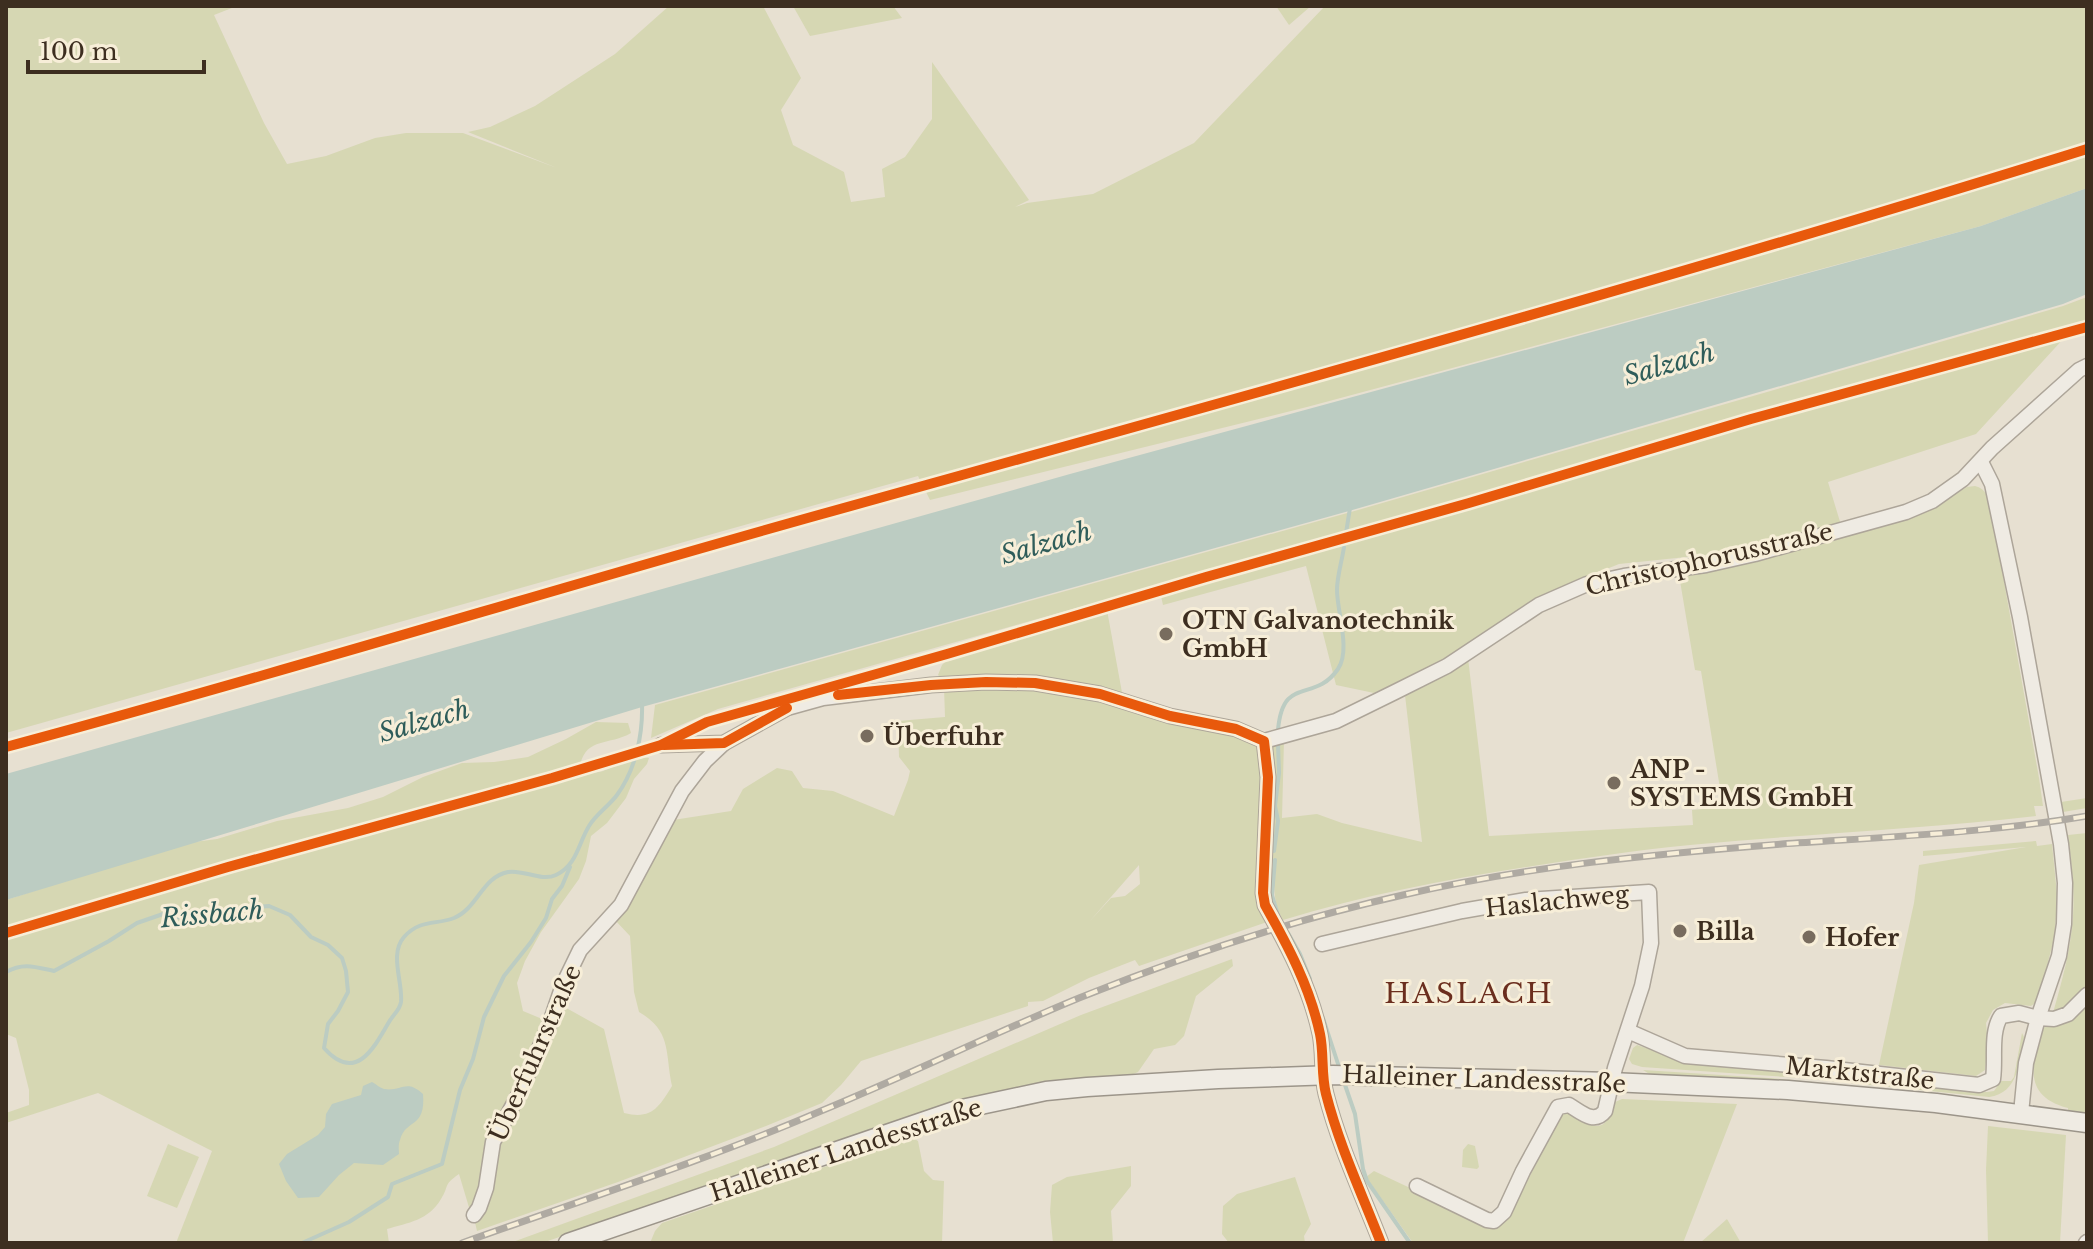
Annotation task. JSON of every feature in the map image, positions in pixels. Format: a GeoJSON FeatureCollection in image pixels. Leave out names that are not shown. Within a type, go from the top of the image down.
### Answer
{"type":"FeatureCollection","features":[{"type":"Feature","properties":{"kind":"main road","name":"Halleiner Landesstraße"},"geometry":{"type":"LineString","coordinates":[[568,1243],[957,1110],[1046,1091],[1087,1087],[1336,1075],[1611,1082],[1788,1090],[1936,1103],[2087,1123]]}},
{"type":"Feature","properties":{"kind":"street","name":"Christophorusstraße"},"geometry":{"type":"LineString","coordinates":[[1264,741],[1336,721],[1447,666],[1539,605],[1587,584],[1755,554],[1906,512],[1932,501],[1981,462],[2003,438],[2087,366]]}},
{"type":"Feature","properties":{"kind":"street"},"geometry":{"type":"LineString","coordinates":[[1981,462],[1992,484],[2020,617],[2065,883],[2059,956],[2026,1063],[2021,1113]]}},
{"type":"Feature","properties":{"kind":"street","name":"Überfuhrstraße"},"geometry":{"type":"LineString","coordinates":[[474,1215],[486,1188],[493,1142],[519,1094],[580,950],[621,905],[682,791],[705,761],[724,743],[787,708],[823,698],[919,686],[986,682],[1035,683],[1100,694],[1170,716],[1236,729],[1264,741]]}},
{"type":"Feature","properties":{"kind":"street"},"geometry":{"type":"LineString","coordinates":[[1264,741],[1268,777],[1265,905],[1299,967],[1319,1028],[1323,1051],[1336,1075],[1326,1095],[1381,1243]]}},
{"type":"Feature","properties":{"kind":"street","name":"Überfuhrstraße"},"geometry":{"type":"LineString","coordinates":[[661,745],[724,743]]}},
{"type":"Feature","properties":{"kind":"street","name":"Haslachweg"},"geometry":{"type":"LineString","coordinates":[[1322,944],[1462,911],[1526,900],[1649,892],[1651,943],[1642,986],[1611,1082],[1605,1111],[1595,1119],[1569,1105],[1558,1107],[1501,1217],[1494,1221],[1417,1186]]}},
{"type":"Feature","properties":{"kind":"street"},"geometry":{"type":"LineString","coordinates":[[2038,1018],[2054,1019],[2068,1014],[2087,995]]}},
{"type":"Feature","properties":{"kind":"street","name":"Marktstraße"},"geometry":{"type":"LineString","coordinates":[[1628,1031],[1685,1056],[1979,1085],[1993,1079],[1996,1024],[2001,1016],[2019,1013],[2038,1018]]}},
{"type":"Feature","properties":{"kind":"green space"},"geometry":{"type":"Polygon","coordinates":[[[6,6],[237,6],[214,15],[264,123],[287,164],[326,156],[375,138],[406,133],[463,133],[557,168],[468,132],[490,127],[535,106],[615,54],[669,6],[763,6],[801,78],[781,110],[793,145],[844,172],[851,202],[885,197],[882,169],[905,157],[932,119],[932,62],[1029,200],[1015,207],[1093,194],[1194,143],[1325,6],[2087,6],[2087,188],[1981,226],[1307,407],[930,500],[918,476],[6,733],[6,6]]]}},
{"type":"Feature","properties":{"kind":"green space"},"geometry":{"type":"Polygon","coordinates":[[[793,6],[893,6],[902,18],[810,36],[793,6]]]}},
{"type":"Feature","properties":{"kind":"green space"},"geometry":{"type":"Polygon","coordinates":[[[1276,6],[1311,6],[1289,25],[1276,6]]]}},
{"type":"Feature","properties":{"kind":"green space"},"geometry":{"type":"Polygon","coordinates":[[[2087,297],[2087,320],[2064,327],[2065,337],[1976,434],[1828,482],[1841,525],[1715,554],[1619,564],[1535,598],[1444,660],[1374,693],[1336,685],[1306,566],[1163,605],[1161,596],[1303,557],[1300,545],[718,709],[651,738],[655,705],[1358,510],[2087,297]]]}},
{"type":"Feature","properties":{"kind":"green space"},"geometry":{"type":"Polygon","coordinates":[[[1975,486],[1985,492],[1992,511],[2039,778],[2043,806],[2034,806],[2036,816],[1611,854],[1438,882],[1283,920],[1276,903],[1270,854],[1273,745],[1284,740],[1282,818],[1317,814],[1422,842],[1405,695],[1468,658],[1489,836],[1693,825],[1692,810],[1723,807],[1701,671],[1695,670],[1679,575],[1845,537],[1923,513],[1967,487],[1975,486]]]}},
{"type":"Feature","properties":{"kind":"green space"},"geometry":{"type":"Polygon","coordinates":[[[1107,610],[1123,698],[941,678],[938,675],[951,656],[1107,610]]]}},
{"type":"Feature","properties":{"kind":"green space"},"geometry":{"type":"Polygon","coordinates":[[[944,687],[1057,690],[1237,735],[1255,743],[1259,749],[1270,921],[1139,966],[1135,960],[1043,1001],[1028,1002],[1028,1006],[861,1061],[822,1103],[618,1182],[477,1231],[474,1218],[495,1143],[561,1005],[604,1029],[624,1113],[641,1115],[654,1110],[672,1086],[662,1035],[650,1019],[639,1012],[634,992],[630,936],[614,919],[673,820],[731,811],[743,789],[777,768],[792,771],[803,788],[833,791],[894,816],[910,771],[899,757],[898,721],[945,717],[944,687]],[[1139,865],[1089,922],[1111,898],[1125,896],[1140,884],[1139,865]]]}},
{"type":"Feature","properties":{"kind":"green space"},"geometry":{"type":"Polygon","coordinates":[[[596,722],[628,723],[631,733],[590,748],[581,762],[579,774],[606,770],[634,758],[649,758],[634,779],[626,798],[607,823],[591,836],[579,879],[541,932],[525,961],[517,983],[523,1011],[547,1021],[471,1214],[459,1174],[448,1183],[441,1199],[430,1212],[417,1220],[387,1229],[389,1243],[176,1243],[212,1151],[98,1093],[6,1123],[6,1113],[29,1105],[29,1090],[16,1038],[6,1034],[6,900],[179,844],[217,839],[277,821],[348,808],[383,797],[423,777],[462,763],[528,757],[596,722]]]}},
{"type":"Feature","properties":{"kind":"green space"},"geometry":{"type":"Polygon","coordinates":[[[2087,798],[2087,808],[2063,812],[2061,802],[2087,798]]]}},
{"type":"Feature","properties":{"kind":"green space"},"geometry":{"type":"Polygon","coordinates":[[[2087,833],[2087,991],[2067,1011],[2053,1013],[2068,953],[2073,916],[2068,835],[2087,833]]]}},
{"type":"Feature","properties":{"kind":"green space"},"geometry":{"type":"Polygon","coordinates":[[[2036,841],[2037,846],[2052,844],[2057,894],[2055,935],[2038,1001],[2031,1006],[2005,1003],[1993,1010],[1986,1023],[1988,1044],[1985,1070],[1976,1076],[1879,1065],[1914,903],[1919,865],[2026,847],[1923,856],[1923,851],[2036,841]]]}},
{"type":"Feature","properties":{"kind":"green space"},"geometry":{"type":"Polygon","coordinates":[[[1232,959],[1233,966],[1196,996],[1184,1036],[1175,1045],[1154,1049],[1138,1072],[1129,1076],[1087,1079],[693,1191],[542,1243],[510,1243],[774,1147],[1081,1015],[1232,959]]]}},
{"type":"Feature","properties":{"kind":"green space"},"geometry":{"type":"Polygon","coordinates":[[[2087,1000],[2087,1113],[2068,1110],[2043,1096],[2034,1077],[2034,1066],[2042,1029],[2087,1000]]]}},
{"type":"Feature","properties":{"kind":"green space"},"geometry":{"type":"Polygon","coordinates":[[[2022,1033],[2021,1056],[2016,1075],[2012,1083],[1999,1094],[1989,1097],[1801,1078],[1642,1067],[1632,1064],[1629,1059],[1637,1045],[1691,1063],[1987,1092],[1994,1091],[2001,1081],[2011,1081],[2014,1077],[2022,1033]]]}},
{"type":"Feature","properties":{"kind":"green space"},"geometry":{"type":"Polygon","coordinates":[[[1643,1070],[1782,1079],[1914,1092],[1651,1075],[1643,1070]]]}},
{"type":"Feature","properties":{"kind":"green space"},"geometry":{"type":"Polygon","coordinates":[[[1622,1099],[1737,1104],[1683,1243],[1413,1243],[1366,1177],[1374,1171],[1491,1226],[1509,1218],[1560,1116],[1567,1113],[1591,1125],[1602,1125],[1615,1102],[1622,1099]]]}},
{"type":"Feature","properties":{"kind":"green space"},"geometry":{"type":"Polygon","coordinates":[[[1988,1126],[2066,1135],[2060,1243],[1988,1243],[1988,1126]]]}},
{"type":"Feature","properties":{"kind":"green space"},"geometry":{"type":"Polygon","coordinates":[[[911,1137],[918,1141],[924,1171],[933,1180],[944,1181],[942,1243],[650,1243],[662,1223],[911,1137]]]}},
{"type":"Feature","properties":{"kind":"green space"},"geometry":{"type":"Polygon","coordinates":[[[168,1144],[199,1157],[177,1208],[147,1196],[168,1144]]]}},
{"type":"Feature","properties":{"kind":"green space"},"geometry":{"type":"Polygon","coordinates":[[[1468,1144],[1475,1146],[1477,1169],[1462,1167],[1463,1150],[1468,1144]]]}},
{"type":"Feature","properties":{"kind":"green space"},"geometry":{"type":"Polygon","coordinates":[[[1131,1166],[1131,1186],[1111,1211],[1113,1243],[1053,1243],[1050,1212],[1052,1185],[1067,1177],[1131,1166]]]}},
{"type":"Feature","properties":{"kind":"green space"},"geometry":{"type":"Polygon","coordinates":[[[1295,1177],[1311,1224],[1304,1236],[1305,1243],[1229,1243],[1222,1234],[1223,1206],[1237,1194],[1295,1177]]]}},
{"type":"Feature","properties":{"kind":"green space"},"geometry":{"type":"Polygon","coordinates":[[[1727,1219],[1741,1243],[1700,1243],[1727,1219]]]}},
{"type":"Feature","properties":{"kind":"water","name":"Salzach"},"geometry":{"type":"Polygon","coordinates":[[[2087,188],[2087,294],[2063,304],[1349,511],[642,707],[6,900],[6,774],[1070,474],[1981,226],[2087,188]]]}},
{"type":"Feature","properties":{"kind":"water"},"geometry":{"type":"Polygon","coordinates":[[[372,1082],[384,1089],[408,1086],[423,1094],[422,1113],[403,1133],[399,1154],[383,1165],[354,1163],[319,1197],[298,1198],[279,1164],[287,1154],[318,1135],[325,1127],[326,1114],[332,1104],[361,1095],[363,1086],[372,1082]]]}},
{"type":"Feature","properties":{"kind":"waterway"},"geometry":{"type":"LineString","coordinates":[[1346,533],[1350,508]]}},
{"type":"Feature","properties":{"kind":"waterway"},"geometry":{"type":"LineString","coordinates":[[1278,730],[1286,702],[1293,695],[1329,679],[1342,661],[1343,641],[1337,590],[1344,547]]}},
{"type":"Feature","properties":{"kind":"waterway","name":"Rissbach"},"geometry":{"type":"LineString","coordinates":[[6,972],[24,966],[54,971],[137,923],[163,914],[182,918],[269,906],[290,915],[311,937],[328,945],[342,958],[348,992],[328,1024],[324,1048],[335,1058],[354,1063],[370,1052],[399,1008],[401,994],[397,952],[410,931],[462,913],[499,875],[514,872],[550,877],[568,866],[589,826],[617,795],[634,763],[640,739],[642,703]]}},
{"type":"Feature","properties":{"kind":"waterway"},"geometry":{"type":"LineString","coordinates":[[1274,851],[1278,821],[1275,806],[1279,773],[1278,744]]}},
{"type":"Feature","properties":{"kind":"waterway"},"geometry":{"type":"LineString","coordinates":[[1275,860],[1272,895],[1278,915]]}},
{"type":"Feature","properties":{"kind":"waterway"},"geometry":{"type":"LineString","coordinates":[[302,1243],[349,1222],[388,1197],[392,1184],[442,1164],[460,1090],[473,1059],[484,1017],[504,976],[546,918],[552,899],[570,867]]}},
{"type":"Feature","properties":{"kind":"waterway"},"geometry":{"type":"LineString","coordinates":[[1288,933],[1310,979]]}},
{"type":"Feature","properties":{"kind":"waterway"},"geometry":{"type":"LineString","coordinates":[[1323,1018],[1340,1070]]}},
{"type":"Feature","properties":{"kind":"waterway"},"geometry":{"type":"LineString","coordinates":[[1344,1082],[1355,1114],[1367,1181],[1410,1243]]}},
{"type":"Feature","properties":{"kind":"railway"},"geometry":{"type":"LineString","coordinates":[[462,1243],[777,1129],[1119,983],[1239,940],[1320,916],[1450,885],[1591,862],[1973,830],[2087,816]]}},
{"type":"Feature","properties":{"kind":"cycle path"},"geometry":{"type":"LineString","coordinates":[[6,747],[1614,291],[2087,149]]}},
{"type":"Feature","properties":{"kind":"cycle path"},"geometry":{"type":"LineString","coordinates":[[6,933],[228,867],[552,778],[661,745],[707,722],[1751,419],[2087,327]]}},
{"type":"Feature","properties":{"kind":"cycle path"},"geometry":{"type":"LineString","coordinates":[[838,695],[931,685],[1035,683],[1100,694],[1170,716],[1236,729],[1264,741],[1268,777],[1265,905],[1290,951],[1310,1000],[1320,1034],[1324,1087],[1331,1113],[1381,1243]]}},
{"type":"Feature","properties":{"kind":"cycle path"},"geometry":{"type":"LineString","coordinates":[[664,745],[724,743],[787,708]]}},
{"type":"Feature","properties":{"kind":"place","name":"OTN Galvanotechnik GmbH"},"geometry":{"type":"Point","coordinates":[1166,634]}},
{"type":"Feature","properties":{"kind":"place","name":"Überfuhr"},"geometry":{"type":"Point","coordinates":[867,736]}},
{"type":"Feature","properties":{"kind":"place","name":"ANP - SYSTEMS GmbH"},"geometry":{"type":"Point","coordinates":[1614,783]}},
{"type":"Feature","properties":{"kind":"place","name":"Billa"},"geometry":{"type":"Point","coordinates":[1680,931]}},
{"type":"Feature","properties":{"kind":"place","name":"Hofer"},"geometry":{"type":"Point","coordinates":[1809,937]}},
{"type":"Feature","properties":{"kind":"district","name":"HASLACH"},"geometry":{"type":"Point","coordinates":[1469,993]}}]}
